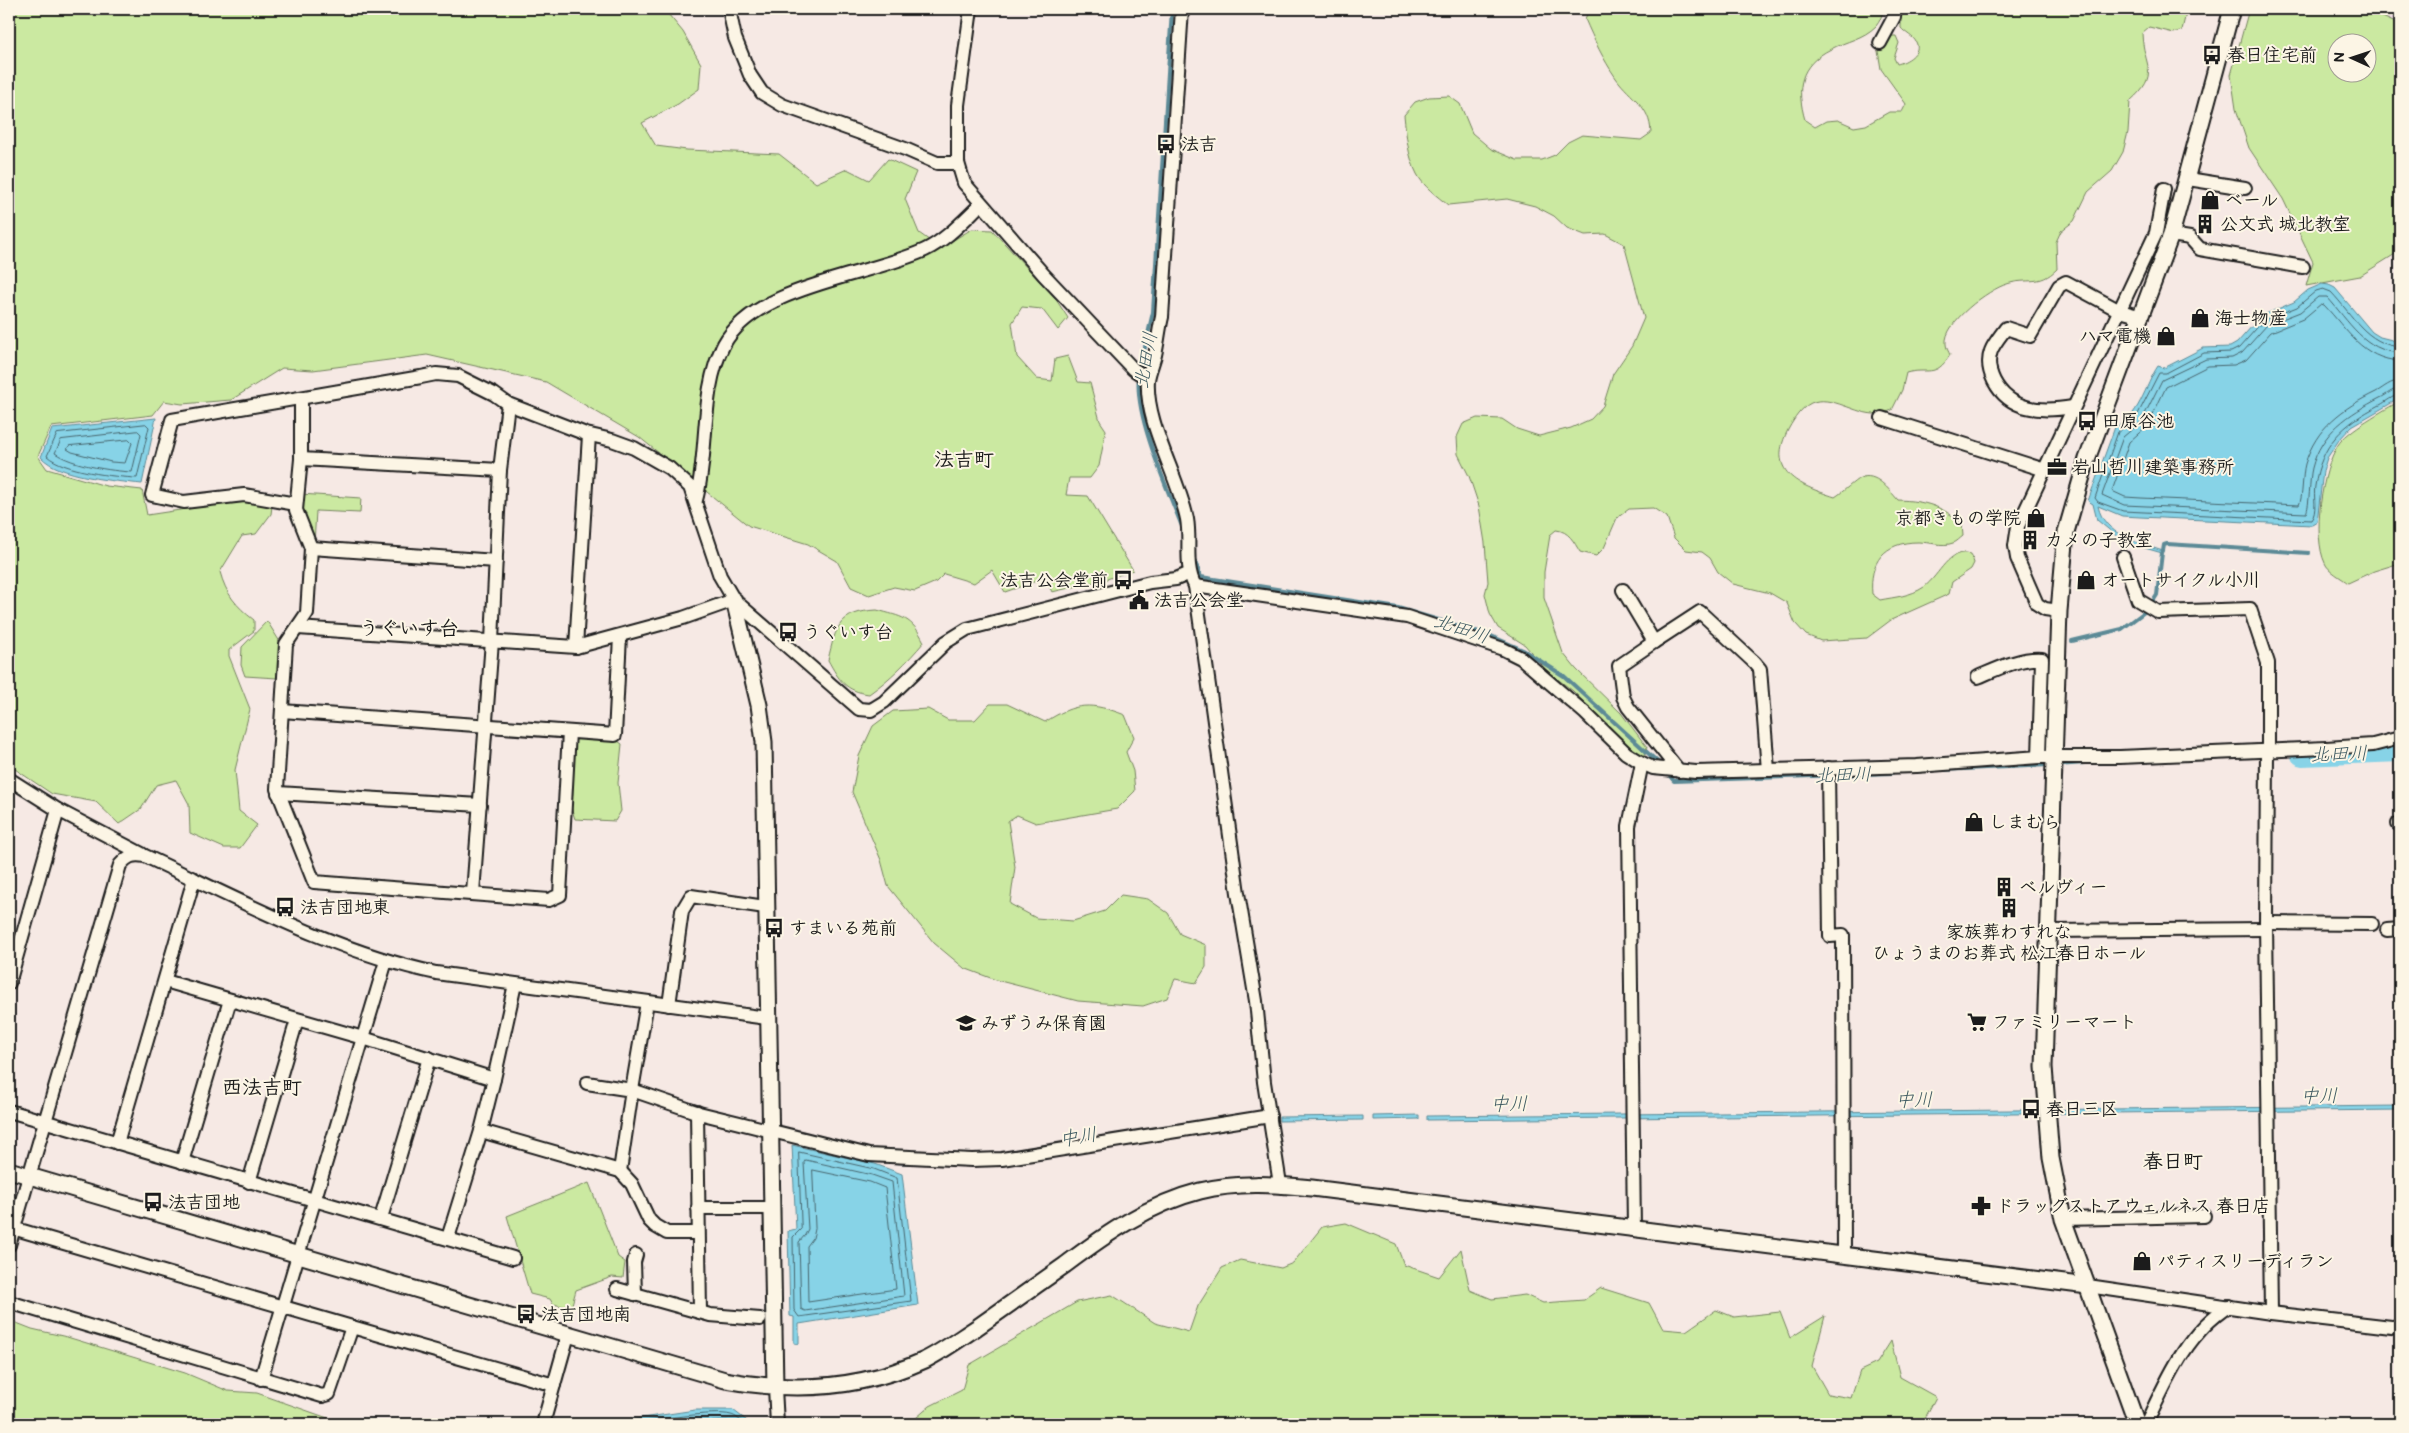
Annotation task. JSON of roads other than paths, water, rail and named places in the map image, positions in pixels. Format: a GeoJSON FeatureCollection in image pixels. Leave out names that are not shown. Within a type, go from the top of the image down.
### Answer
{"type":"FeatureCollection","features":[{"type":"Feature","properties":{"kind":"street"},"geometry":{"type":"LineString","coordinates":[[729,9],[735,38],[750,75],[762,93],[782,105],[905,149],[937,163],[958,163]]}},
{"type":"Feature","properties":{"kind":"street"},"geometry":{"type":"LineString","coordinates":[[971,9],[958,105],[958,163],[964,183],[1126,362],[1148,379]]}},
{"type":"Feature","properties":{"kind":"street"},"geometry":{"type":"LineString","coordinates":[[1182,9],[1162,317],[1155,355],[1148,379],[1148,396],[1153,419],[1182,496],[1188,524],[1188,574],[1194,586],[1256,1001],[1280,1184]]}},
{"type":"Feature","properties":{"kind":"street"},"geometry":{"type":"LineString","coordinates":[[1880,43],[1894,17],[1895,9]]}},
{"type":"Feature","properties":{"kind":"street"},"geometry":{"type":"LineString","coordinates":[[2138,1424],[2064,1219],[2051,1158],[2047,1118],[2044,1067],[2058,610],[2066,532],[2075,498],[2087,459],[2172,235],[2232,9]]}},
{"type":"Feature","properties":{"kind":"street"},"geometry":{"type":"LineString","coordinates":[[2188,179],[2245,188]]}},
{"type":"Feature","properties":{"kind":"street"},"geometry":{"type":"LineString","coordinates":[[2058,610],[2045,610],[2037,604],[2017,558],[2015,546],[2018,526],[2156,233],[2164,189]]}},
{"type":"Feature","properties":{"kind":"street"},"geometry":{"type":"LineString","coordinates":[[696,500],[703,474],[714,370],[724,345],[739,325],[759,308],[788,294],[878,268],[927,249],[950,232],[981,204]]}},
{"type":"Feature","properties":{"kind":"street"},"geometry":{"type":"LineString","coordinates":[[2172,235],[2194,240],[2200,249],[2303,267]]}},
{"type":"Feature","properties":{"kind":"street"},"geometry":{"type":"LineString","coordinates":[[2073,407],[2053,410],[2019,406],[2001,392],[1989,371],[1992,350],[2006,328],[2030,336],[2058,286],[2066,282],[2120,311],[2142,317]]}},
{"type":"Feature","properties":{"kind":"street"},"geometry":{"type":"LineString","coordinates":[[296,504],[244,495],[184,502],[152,495],[172,420],[436,374],[458,376],[494,394],[508,404],[589,435],[627,445],[653,458],[680,477],[690,487],[696,500],[720,576],[734,600],[759,705],[764,742],[769,1132],[777,1424]]}},
{"type":"Feature","properties":{"kind":"street"},"geometry":{"type":"LineString","coordinates":[[302,398],[301,459],[296,510],[311,548],[307,612],[286,644],[278,793],[314,882],[549,900],[560,895],[569,732]]}},
{"type":"Feature","properties":{"kind":"street"},"geometry":{"type":"LineString","coordinates":[[473,893],[492,641],[500,470],[508,404]]}},
{"type":"Feature","properties":{"kind":"street"},"geometry":{"type":"LineString","coordinates":[[1882,418],[2045,470]]}},
{"type":"Feature","properties":{"kind":"street"},"geometry":{"type":"LineString","coordinates":[[576,647],[589,435]]}},
{"type":"Feature","properties":{"kind":"street"},"geometry":{"type":"LineString","coordinates":[[301,459],[500,470]]}},
{"type":"Feature","properties":{"kind":"street"},"geometry":{"type":"LineString","coordinates":[[311,548],[496,561]]}},
{"type":"Feature","properties":{"kind":"street"},"geometry":{"type":"LineString","coordinates":[[2124,557],[2138,600],[2158,612],[2250,609],[2268,663],[2266,926],[2271,1313]]}},
{"type":"Feature","properties":{"kind":"street"},"geometry":{"type":"LineString","coordinates":[[734,600],[859,709],[871,710],[884,702],[946,642],[967,629],[1150,582],[1176,579],[1188,574]]}},
{"type":"Feature","properties":{"kind":"street"},"geometry":{"type":"LineString","coordinates":[[1194,586],[1407,617],[1503,649],[1521,658],[1585,713],[1626,753],[1648,766],[1675,770],[1768,770],[1828,773],[2039,758],[2054,762],[2373,745],[2400,738]]}},
{"type":"Feature","properties":{"kind":"street"},"geometry":{"type":"LineString","coordinates":[[1623,590],[1654,642]]}},
{"type":"Feature","properties":{"kind":"street"},"geometry":{"type":"LineString","coordinates":[[298,628],[576,647],[683,618],[734,600]]}},
{"type":"Feature","properties":{"kind":"street"},"geometry":{"type":"LineString","coordinates":[[1675,770],[1628,707],[1623,697],[1619,666],[1700,612],[1756,662],[1760,669],[1768,770]]}},
{"type":"Feature","properties":{"kind":"street"},"geometry":{"type":"LineString","coordinates":[[282,711],[615,734],[620,636]]}},
{"type":"Feature","properties":{"kind":"street"},"geometry":{"type":"LineString","coordinates":[[1978,677],[2001,667],[2042,659],[2039,758]]}},
{"type":"Feature","properties":{"kind":"street"},"geometry":{"type":"LineString","coordinates":[[1634,1229],[1634,1107],[1628,826],[1648,766]]}},
{"type":"Feature","properties":{"kind":"street"},"geometry":{"type":"LineString","coordinates":[[1828,773],[1830,936],[1843,935],[1844,1255]]}},
{"type":"Feature","properties":{"kind":"street"},"geometry":{"type":"LineString","coordinates":[[9,778],[58,810],[145,856],[308,933],[386,961],[436,973],[768,1018]]}},
{"type":"Feature","properties":{"kind":"street"},"geometry":{"type":"LineString","coordinates":[[278,793],[480,805]]}},
{"type":"Feature","properties":{"kind":"street"},"geometry":{"type":"LineString","coordinates":[[9,982],[58,810]]}},
{"type":"Feature","properties":{"kind":"street"},"geometry":{"type":"LineString","coordinates":[[9,1245],[11,1228],[30,1176],[120,865],[127,857],[134,854],[145,856]]}},
{"type":"Feature","properties":{"kind":"street"},"geometry":{"type":"LineString","coordinates":[[117,1143],[194,879]]}},
{"type":"Feature","properties":{"kind":"street"},"geometry":{"type":"LineString","coordinates":[[669,1006],[682,911],[691,896],[765,907]]}},
{"type":"Feature","properties":{"kind":"street"},"geometry":{"type":"LineString","coordinates":[[2049,931],[2372,924]]}},
{"type":"Feature","properties":{"kind":"street"},"geometry":{"type":"LineString","coordinates":[[2387,930],[2400,929]]}},
{"type":"Feature","properties":{"kind":"street"},"geometry":{"type":"LineString","coordinates":[[261,1379],[386,961]]}},
{"type":"Feature","properties":{"kind":"street"},"geometry":{"type":"LineString","coordinates":[[165,981],[364,1038],[494,1079]]}},
{"type":"Feature","properties":{"kind":"street"},"geometry":{"type":"LineString","coordinates":[[448,1238],[481,1131],[515,984]]}},
{"type":"Feature","properties":{"kind":"street"},"geometry":{"type":"LineString","coordinates":[[182,1162],[230,1000]]}},
{"type":"Feature","properties":{"kind":"street"},"geometry":{"type":"LineString","coordinates":[[620,1171],[646,1002]]}},
{"type":"Feature","properties":{"kind":"street"},"geometry":{"type":"LineString","coordinates":[[249,1182],[297,1020]]}},
{"type":"Feature","properties":{"kind":"street"},"geometry":{"type":"LineString","coordinates":[[382,1218],[429,1058]]}},
{"type":"Feature","properties":{"kind":"street"},"geometry":{"type":"LineString","coordinates":[[586,1083],[632,1090],[697,1112],[769,1132],[869,1155],[972,1160],[1038,1154],[1270,1119]]}},
{"type":"Feature","properties":{"kind":"street"},"geometry":{"type":"LineString","coordinates":[[9,1111],[314,1201],[382,1218],[514,1258]]}},
{"type":"Feature","properties":{"kind":"street"},"geometry":{"type":"LineString","coordinates":[[697,1112],[700,1312]]}},
{"type":"Feature","properties":{"kind":"street"},"geometry":{"type":"LineString","coordinates":[[481,1131],[620,1171],[632,1184],[649,1220],[655,1226],[667,1232],[698,1233]]}},
{"type":"Feature","properties":{"kind":"street"},"geometry":{"type":"LineString","coordinates":[[9,1170],[568,1336],[726,1380],[775,1388],[823,1387],[871,1378],[905,1368],[947,1347],[1094,1244],[1142,1214],[1182,1197],[1218,1187],[1252,1184],[1280,1184],[2088,1286],[2271,1313],[2400,1328]]}},
{"type":"Feature","properties":{"kind":"street"},"geometry":{"type":"LineString","coordinates":[[698,1208],[771,1208]]}},
{"type":"Feature","properties":{"kind":"street"},"geometry":{"type":"LineString","coordinates":[[2064,1219],[2204,1216]]}},
{"type":"Feature","properties":{"kind":"street"},"geometry":{"type":"LineString","coordinates":[[11,1228],[554,1385]]}},
{"type":"Feature","properties":{"kind":"street"},"geometry":{"type":"LineString","coordinates":[[635,1294],[634,1262],[636,1255]]}},
{"type":"Feature","properties":{"kind":"street"},"geometry":{"type":"LineString","coordinates":[[617,1290],[710,1315],[760,1318]]}},
{"type":"Feature","properties":{"kind":"street"},"geometry":{"type":"LineString","coordinates":[[9,1302],[322,1396],[329,1394],[352,1327]]}},
{"type":"Feature","properties":{"kind":"street"},"geometry":{"type":"LineString","coordinates":[[2146,1424],[2187,1346],[2206,1322],[2229,1306]]}},
{"type":"Feature","properties":{"kind":"street"},"geometry":{"type":"LineString","coordinates":[[543,1424],[568,1336]]}},
{"type":"Feature","properties":{"kind":"water","name":"田原谷池"},"geometry":{"type":"Polygon","coordinates":[[[2322,284],[2335,288],[2372,332],[2380,337],[2400,342],[2400,398],[2352,426],[2339,440],[2327,458],[2323,471],[2317,522],[2312,525],[2122,516],[2098,506],[2101,516],[2115,531],[2133,541],[2163,551],[2162,553],[2124,542],[2097,520],[2093,504],[2088,501],[2115,427],[2130,417],[2136,409],[2158,366],[2164,368],[2203,348],[2230,347],[2237,343],[2261,316],[2294,302],[2308,290],[2322,284]]]}},
{"type":"Feature","properties":{"kind":"water"},"geometry":{"type":"Polygon","coordinates":[[[156,418],[142,484],[74,474],[49,464],[41,457],[52,429],[156,418]]]}},
{"type":"Feature","properties":{"kind":"water"},"geometry":{"type":"Polygon","coordinates":[[[2400,1106],[2400,1110],[1427,1120],[1427,1116],[2400,1106]]]}},
{"type":"Feature","properties":{"kind":"water"},"geometry":{"type":"Polygon","coordinates":[[[1419,1115],[1419,1119],[1373,1120],[1373,1116],[1419,1115]]]}},
{"type":"Feature","properties":{"kind":"water"},"geometry":{"type":"Polygon","coordinates":[[[1363,1116],[1363,1120],[1279,1121],[1279,1117],[1363,1116]]]}},
{"type":"Feature","properties":{"kind":"water"},"geometry":{"type":"Polygon","coordinates":[[[792,1145],[875,1164],[902,1174],[918,1305],[799,1324],[799,1344],[794,1343],[794,1317],[790,1316],[788,1231],[796,1229],[792,1145]]]}},
{"type":"Feature","properties":{"kind":"water"},"geometry":{"type":"Polygon","coordinates":[[[695,1410],[733,1410],[751,1424],[618,1424],[635,1419],[695,1410]]]}},
{"type":"Feature","properties":{"kind":"waterway","name":"北田川"},"geometry":{"type":"LineString","coordinates":[[1140,369],[1153,312],[1172,9]]}},
{"type":"Feature","properties":{"kind":"waterway","name":"北田川"},"geometry":{"type":"LineString","coordinates":[[1139,376],[1139,392],[1147,432],[1183,529]]}},
{"type":"Feature","properties":{"kind":"waterway"},"geometry":{"type":"LineString","coordinates":[[2163,551],[2164,545],[2167,544],[2309,553]]}},
{"type":"Feature","properties":{"kind":"waterway"},"geometry":{"type":"LineString","coordinates":[[2150,606],[2157,595],[2162,553]]}},
{"type":"Feature","properties":{"kind":"waterway","name":"北田川"},"geometry":{"type":"LineString","coordinates":[[1193,557],[1201,577],[1398,608],[1489,635],[1523,650],[1564,676],[1662,766]]}},
{"type":"Feature","properties":{"kind":"waterway"},"geometry":{"type":"LineString","coordinates":[[2072,641],[2122,629],[2147,610]]}},
{"type":"Feature","properties":{"kind":"waterway","name":"北田川"},"geometry":{"type":"LineString","coordinates":[[2302,755],[2400,751]]}},
{"type":"Feature","properties":{"kind":"waterway","name":"北田川"},"geometry":{"type":"LineString","coordinates":[[2057,765],[2085,763]]}},
{"type":"Feature","properties":{"kind":"waterway","name":"北田川"},"geometry":{"type":"LineString","coordinates":[[1942,770],[2050,765]]}},
{"type":"Feature","properties":{"kind":"waterway","name":"北田川"},"geometry":{"type":"LineString","coordinates":[[1668,774],[1674,781],[1892,773]]}},
{"type":"Feature","properties":{"kind":"waterway","name":"中川"},"geometry":{"type":"LineString","coordinates":[[893,1162],[915,1163]]}},
{"type":"Feature","properties":{"kind":"place","name":"春日住宅前"},"geometry":{"type":"Point","coordinates":[2212,55]}},
{"type":"Feature","properties":{"kind":"place","name":"法吉"},"geometry":{"type":"Point","coordinates":[1166,144]}},
{"type":"Feature","properties":{"kind":"place","name":"ベール"},"geometry":{"type":"Point","coordinates":[2210,200]}},
{"type":"Feature","properties":{"kind":"place","name":"公文式 城北教室"},"geometry":{"type":"Point","coordinates":[2205,224]}},
{"type":"Feature","properties":{"kind":"place","name":"海士物産"},"geometry":{"type":"Point","coordinates":[2200,318]}},
{"type":"Feature","properties":{"kind":"place","name":"ハマ電機"},"geometry":{"type":"Point","coordinates":[2166,336]}},
{"type":"Feature","properties":{"kind":"place","name":"田原谷池"},"geometry":{"type":"Point","coordinates":[2087,421]}},
{"type":"Feature","properties":{"kind":"place","name":"岩山哲川建築事務所"},"geometry":{"type":"Point","coordinates":[2057,467]}},
{"type":"Feature","properties":{"kind":"place","name":"京都きもの学院"},"geometry":{"type":"Point","coordinates":[2036,518]}},
{"type":"Feature","properties":{"kind":"place","name":"カメの子教室"},"geometry":{"type":"Point","coordinates":[2030,540]}},
{"type":"Feature","properties":{"kind":"place","name":"法吉公会堂前"},"geometry":{"type":"Point","coordinates":[1123,580]}},
{"type":"Feature","properties":{"kind":"place","name":"オートサイクル小川"},"geometry":{"type":"Point","coordinates":[2086,580]}},
{"type":"Feature","properties":{"kind":"place","name":"法吉公会堂"},"geometry":{"type":"Point","coordinates":[1139,600]}},
{"type":"Feature","properties":{"kind":"place","name":"うぐいす台"},"geometry":{"type":"Point","coordinates":[788,632]}},
{"type":"Feature","properties":{"kind":"place","name":"しまむら"},"geometry":{"type":"Point","coordinates":[1974,822]}},
{"type":"Feature","properties":{"kind":"place","name":"ベルヴィー"},"geometry":{"type":"Point","coordinates":[2004,887]}},
{"type":"Feature","properties":{"kind":"place","name":"法吉団地東"},"geometry":{"type":"Point","coordinates":[285,907]}},
{"type":"Feature","properties":{"kind":"place","name":"家族葬わすれな ひょうまのお葬式 松江春日ホール"},"geometry":{"type":"Point","coordinates":[2009,908]}},
{"type":"Feature","properties":{"kind":"place","name":"すまいる苑前"},"geometry":{"type":"Point","coordinates":[774,928]}},
{"type":"Feature","properties":{"kind":"place","name":"ファミリーマート"},"geometry":{"type":"Point","coordinates":[1977,1022]}},
{"type":"Feature","properties":{"kind":"place","name":"みずうみ保育園"},"geometry":{"type":"Point","coordinates":[966,1023]}},
{"type":"Feature","properties":{"kind":"place","name":"春日三区"},"geometry":{"type":"Point","coordinates":[2031,1109]}},
{"type":"Feature","properties":{"kind":"place","name":"法吉団地"},"geometry":{"type":"Point","coordinates":[153,1202]}},
{"type":"Feature","properties":{"kind":"place","name":"ドラッグストアウェルネス 春日店"},"geometry":{"type":"Point","coordinates":[1981,1206]}},
{"type":"Feature","properties":{"kind":"place","name":"パティスリーディラン"},"geometry":{"type":"Point","coordinates":[2142,1261]}},
{"type":"Feature","properties":{"kind":"place","name":"法吉団地南"},"geometry":{"type":"Point","coordinates":[526,1314]}},
{"type":"Feature","properties":{"kind":"district","name":"法吉町"},"geometry":{"type":"Point","coordinates":[964,459]}},
{"type":"Feature","properties":{"kind":"district","name":"うぐいす台"},"geometry":{"type":"Point","coordinates":[409,628]}},
{"type":"Feature","properties":{"kind":"district","name":"西法吉町"},"geometry":{"type":"Point","coordinates":[262,1087]}},
{"type":"Feature","properties":{"kind":"district","name":"春日町"},"geometry":{"type":"Point","coordinates":[2173,1161]}}]}
